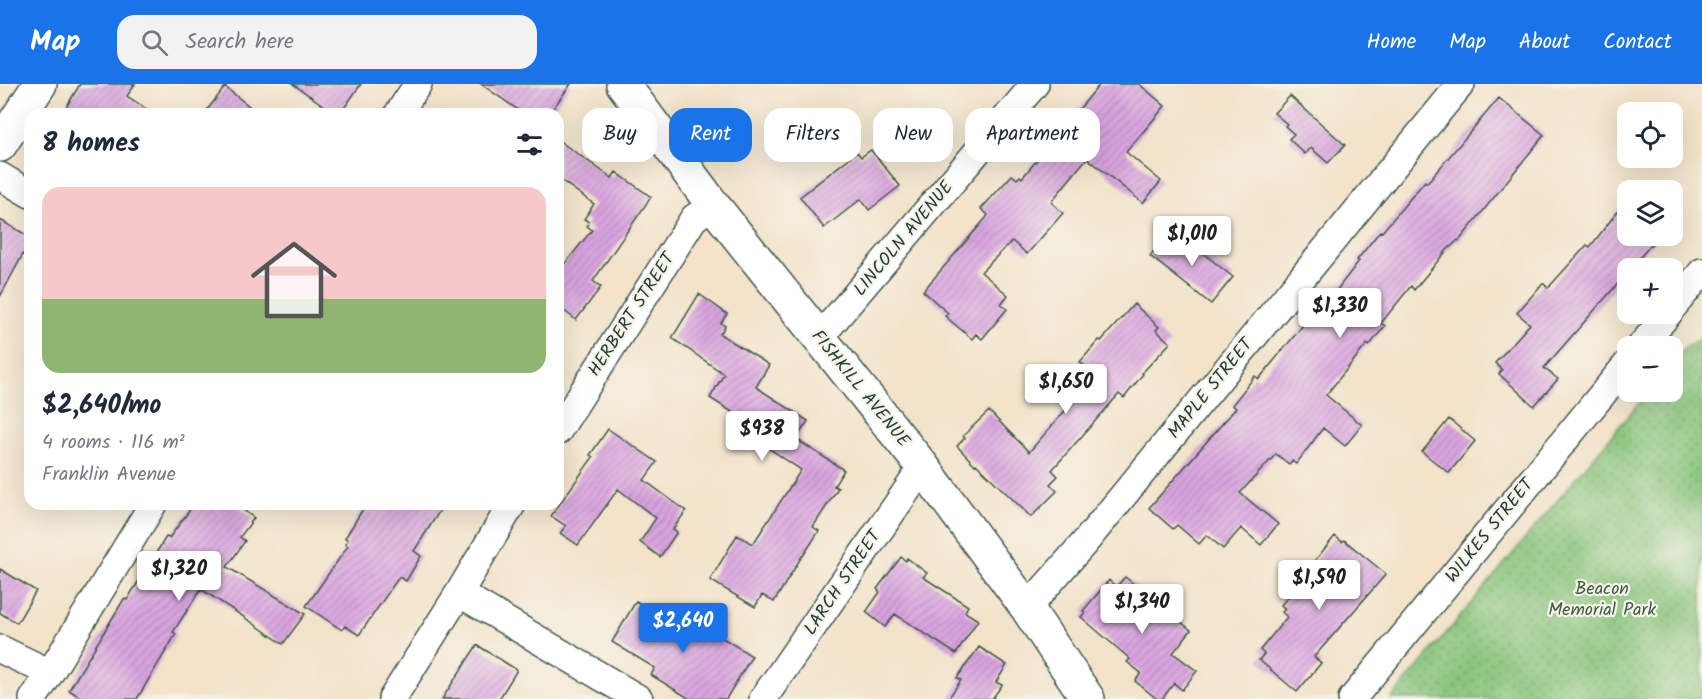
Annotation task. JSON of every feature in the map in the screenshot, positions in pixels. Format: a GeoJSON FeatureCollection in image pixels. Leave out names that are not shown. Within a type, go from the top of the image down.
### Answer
{"type":"FeatureCollection","features":[{"type":"Feature","properties":{"kind":"main road"},"geometry":{"type":"LineString","coordinates":[[24,108],[40,84]]}},
{"type":"Feature","properties":{"kind":"main road","name":"FISHKILL AVENUE"},"geometry":{"type":"LineString","coordinates":[[623,84],[713,205],[923,467],[1027,608],[1088,699]]}},
{"type":"Feature","properties":{"kind":"main road"},"geometry":{"type":"LineString","coordinates":[[0,145],[24,108]]}},
{"type":"Feature","properties":{"kind":"street"},"geometry":{"type":"LineString","coordinates":[[402,108],[418,84]]}},
{"type":"Feature","properties":{"kind":"street","name":"LINCOLN AVENUE"},"geometry":{"type":"LineString","coordinates":[[819,338],[1035,84]]}},
{"type":"Feature","properties":{"kind":"street","name":"MAPLE STREET"},"geometry":{"type":"LineString","coordinates":[[1027,608],[1086,541],[1461,84]]}},
{"type":"Feature","properties":{"kind":"street"},"geometry":{"type":"LineString","coordinates":[[0,176],[24,190]]}},
{"type":"Feature","properties":{"kind":"street","name":"HERBERT STREET"},"geometry":{"type":"LineString","coordinates":[[564,422],[694,218],[713,205]]}},
{"type":"Feature","properties":{"kind":"street"},"geometry":{"type":"LineString","coordinates":[[1683,295],[1702,272]]}},
{"type":"Feature","properties":{"kind":"street"},"geometry":{"type":"LineString","coordinates":[[1649,336],[1660,324]]}},
{"type":"Feature","properties":{"kind":"street","name":"WILKES STREET"},"geometry":{"type":"LineString","coordinates":[[1352,699],[1617,376]]}},
{"type":"Feature","properties":{"kind":"street","name":"LARCH STREET"},"geometry":{"type":"LineString","coordinates":[[763,699],[923,467]]}},
{"type":"Feature","properties":{"kind":"street"},"geometry":{"type":"LineString","coordinates":[[33,699],[149,510]]}},
{"type":"Feature","properties":{"kind":"street"},"geometry":{"type":"LineString","coordinates":[[392,699],[508,510]]}},
{"type":"Feature","properties":{"kind":"street"},"geometry":{"type":"LineString","coordinates":[[459,593],[639,699]]}},
{"type":"Feature","properties":{"kind":"street"},"geometry":{"type":"LineString","coordinates":[[0,649],[50,673]]}},
{"type":"Feature","properties":{"kind":"green space","name":"Beacon Memorial Park"},"geometry":{"type":"Polygon","coordinates":[[[1702,338],[1702,699],[1391,699],[1640,402],[1683,402],[1683,350],[1702,338]]]}},
{"type":"Feature","properties":{"kind":"building"},"geometry":{"type":"Polygon","coordinates":[[[80,84],[135,84],[127,96],[145,108],[66,108],[80,84]]]}},
{"type":"Feature","properties":{"kind":"building"},"geometry":{"type":"Polygon","coordinates":[[[293,84],[361,84],[344,108],[327,108],[293,84]]]}},
{"type":"Feature","properties":{"kind":"building"},"geometry":{"type":"Polygon","coordinates":[[[481,84],[571,84],[553,108],[515,108],[481,84]]]}},
{"type":"Feature","properties":{"kind":"building"},"geometry":{"type":"Polygon","coordinates":[[[1100,84],[1139,84],[1165,106],[1126,152],[1161,181],[1143,203],[1092,162],[1100,162],[1100,108],[1080,108],[1100,84]]]}},
{"type":"Feature","properties":{"kind":"building"},"geometry":{"type":"Polygon","coordinates":[[[225,87],[251,108],[209,108],[225,87]]]}},
{"type":"Feature","properties":{"kind":"building"},"geometry":{"type":"Polygon","coordinates":[[[1290,96],[1345,145],[1328,163],[1311,148],[1305,154],[1289,139],[1294,134],[1285,126],[1287,124],[1274,113],[1290,96]]]}},
{"type":"Feature","properties":{"kind":"building"},"geometry":{"type":"Polygon","coordinates":[[[1499,98],[1544,135],[1459,241],[1447,250],[1414,290],[1411,286],[1381,323],[1385,326],[1369,346],[1367,344],[1326,395],[1362,425],[1345,446],[1323,428],[1296,464],[1292,461],[1289,464],[1276,454],[1240,493],[1278,524],[1261,545],[1241,528],[1223,549],[1207,535],[1199,544],[1177,525],[1173,529],[1149,508],[1236,408],[1232,405],[1255,376],[1259,379],[1326,297],[1329,300],[1380,231],[1382,232],[1425,181],[1427,183],[1499,98]]]}},
{"type":"Feature","properties":{"kind":"building"},"geometry":{"type":"Polygon","coordinates":[[[564,144],[582,157],[582,162],[589,162],[612,178],[616,172],[651,197],[593,281],[601,287],[576,320],[564,311],[564,265],[592,230],[587,226],[589,222],[584,219],[594,204],[564,182],[564,144]]]}},
{"type":"Feature","properties":{"kind":"building"},"geometry":{"type":"Polygon","coordinates":[[[871,150],[873,162],[881,162],[900,186],[869,210],[861,199],[824,228],[800,197],[844,162],[861,162],[861,157],[871,150]]]}},
{"type":"Feature","properties":{"kind":"building"},"geometry":{"type":"Polygon","coordinates":[[[1035,162],[1084,162],[1051,202],[1063,213],[1027,254],[1012,241],[981,272],[1008,295],[1001,304],[1007,309],[982,339],[976,334],[972,339],[945,316],[948,313],[923,291],[986,218],[988,215],[981,209],[1012,175],[1017,179],[1020,176],[1022,178],[1035,162]]]}},
{"type":"Feature","properties":{"kind":"building"},"geometry":{"type":"Polygon","coordinates":[[[1617,212],[1617,246],[1650,246],[1639,258],[1617,258],[1617,285],[1544,368],[1558,379],[1534,406],[1499,374],[1502,370],[1495,363],[1530,324],[1517,313],[1543,283],[1548,288],[1587,245],[1590,247],[1617,212]]]}},
{"type":"Feature","properties":{"kind":"building"},"geometry":{"type":"Polygon","coordinates":[[[0,220],[24,234],[24,252],[0,297],[0,220]]]}},
{"type":"Feature","properties":{"kind":"building"},"geometry":{"type":"Polygon","coordinates":[[[1170,230],[1233,277],[1211,304],[1150,256],[1170,230]]]}},
{"type":"Feature","properties":{"kind":"building"},"geometry":{"type":"Polygon","coordinates":[[[699,294],[727,314],[721,323],[725,326],[720,334],[769,365],[756,387],[808,421],[796,439],[844,470],[834,486],[838,488],[813,527],[819,531],[774,602],[762,595],[755,607],[710,580],[737,535],[753,544],[801,470],[755,439],[758,436],[755,434],[759,429],[710,398],[724,374],[672,338],[699,294]]]}},
{"type":"Feature","properties":{"kind":"building"},"geometry":{"type":"Polygon","coordinates":[[[1134,304],[1159,327],[1156,330],[1170,343],[1142,373],[1124,398],[1119,394],[1052,470],[1058,476],[1050,484],[1057,491],[1031,517],[957,446],[965,438],[963,436],[989,411],[1029,452],[1092,380],[1090,378],[1094,374],[1080,362],[1134,304]]]}},
{"type":"Feature","properties":{"kind":"building"},"geometry":{"type":"Polygon","coordinates":[[[1449,419],[1475,441],[1449,473],[1422,452],[1449,419]]]}},
{"type":"Feature","properties":{"kind":"building"},"geometry":{"type":"Polygon","coordinates":[[[608,429],[657,462],[644,480],[686,511],[673,529],[677,532],[660,557],[640,542],[656,518],[618,489],[578,545],[560,533],[566,526],[551,516],[555,510],[564,510],[564,498],[593,457],[590,455],[608,429]]]}},
{"type":"Feature","properties":{"kind":"building"},"geometry":{"type":"Polygon","coordinates":[[[190,510],[243,510],[254,518],[240,537],[245,541],[227,567],[305,614],[283,644],[201,589],[173,632],[176,634],[137,699],[83,699],[69,690],[124,599],[127,600],[166,537],[169,538],[190,510]]]}},
{"type":"Feature","properties":{"kind":"building"},"geometry":{"type":"Polygon","coordinates":[[[362,510],[440,510],[414,551],[421,556],[406,581],[399,577],[359,635],[345,626],[342,630],[306,606],[348,546],[345,544],[348,540],[345,538],[362,510]]]}},
{"type":"Feature","properties":{"kind":"building"},"geometry":{"type":"Polygon","coordinates":[[[1335,536],[1342,542],[1344,540],[1386,574],[1314,657],[1321,663],[1297,692],[1259,660],[1264,654],[1260,650],[1287,617],[1282,612],[1285,609],[1281,605],[1316,566],[1313,563],[1335,536]]]}},
{"type":"Feature","properties":{"kind":"building"},"geometry":{"type":"Polygon","coordinates":[[[901,557],[906,561],[907,558],[927,573],[923,577],[968,606],[965,612],[978,620],[956,654],[895,614],[885,627],[866,612],[880,592],[877,589],[901,557]]]}},
{"type":"Feature","properties":{"kind":"building"},"geometry":{"type":"Polygon","coordinates":[[[0,569],[36,591],[17,623],[0,613],[0,569]]]}},
{"type":"Feature","properties":{"kind":"building"},"geometry":{"type":"Polygon","coordinates":[[[1125,577],[1191,630],[1173,653],[1197,671],[1182,690],[1174,683],[1162,699],[1157,699],[1135,681],[1141,673],[1127,662],[1130,659],[1081,617],[1085,612],[1083,611],[1109,580],[1116,587],[1125,577]]]}},
{"type":"Feature","properties":{"kind":"building"},"geometry":{"type":"Polygon","coordinates":[[[636,601],[676,626],[684,614],[752,656],[726,699],[690,699],[651,675],[655,668],[612,642],[636,601]]]}},
{"type":"Feature","properties":{"kind":"building"},"geometry":{"type":"Polygon","coordinates":[[[477,645],[517,670],[499,699],[442,699],[477,645]]]}},
{"type":"Feature","properties":{"kind":"building"},"geometry":{"type":"Polygon","coordinates":[[[979,647],[1007,665],[996,682],[1002,685],[992,699],[948,699],[961,680],[957,678],[979,647]]]}}]}
